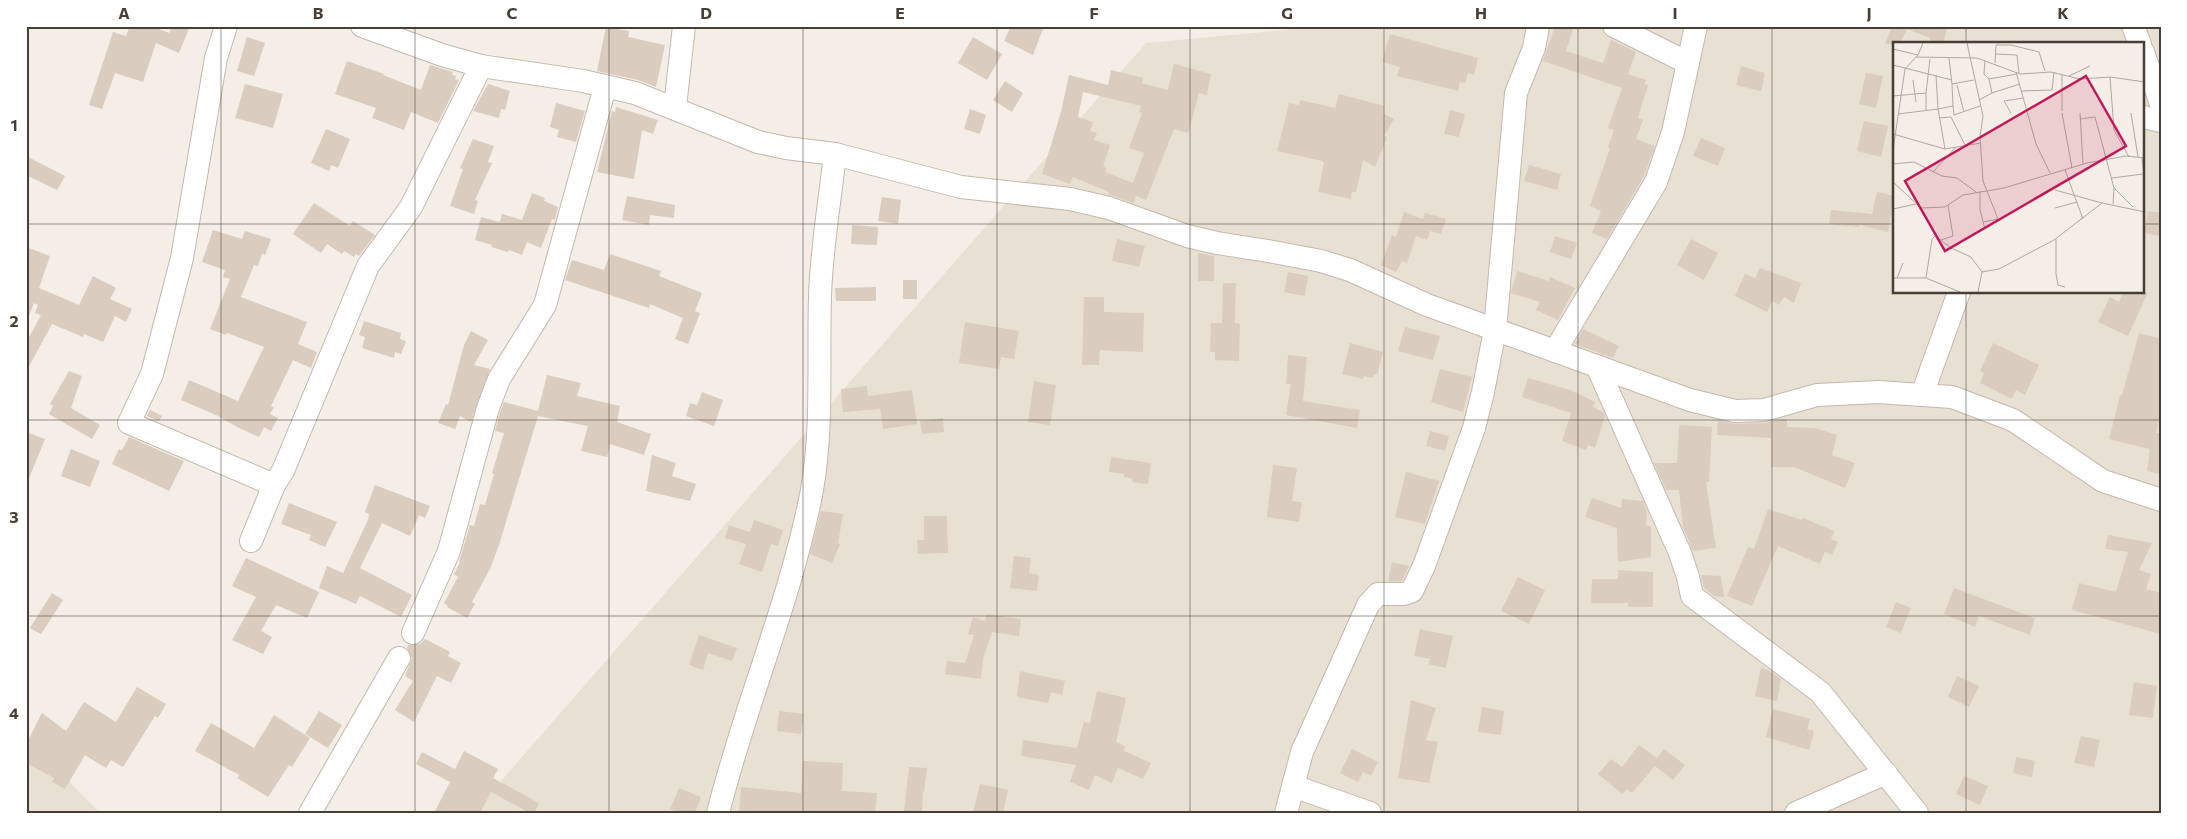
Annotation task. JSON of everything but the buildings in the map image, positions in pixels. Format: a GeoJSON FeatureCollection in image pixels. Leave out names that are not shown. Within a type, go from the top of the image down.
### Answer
{"type":"FeatureCollection","features":[{"type":"Feature","properties":{"kind":"street"},"geometry":{"type":"LineString","coordinates":[[226,26],[216,58],[182,258],[152,374],[129,423],[274,485]]}},
{"type":"Feature","properties":{"kind":"street"},"geometry":{"type":"LineString","coordinates":[[362,26],[424,49],[481,66],[583,81],[635,93],[675,107],[758,142],[786,148],[835,154],[961,187],[1070,199],[1109,208],[1202,240],[1321,261],[1350,270],[1428,305],[1495,330],[1690,400],[1735,411],[1764,410],[1817,396],[1878,392],[1952,397],[2012,420],[2103,481],[2161,500]]}},
{"type":"Feature","properties":{"kind":"street"},"geometry":{"type":"LineString","coordinates":[[675,107],[684,26]]}},
{"type":"Feature","properties":{"kind":"street"},"geometry":{"type":"LineString","coordinates":[[1286,813],[1302,752],[1368,605],[1378,594],[1404,594],[1412,591],[1474,428],[1495,330],[1516,93],[1534,48],[1538,26]]}},
{"type":"Feature","properties":{"kind":"street"},"geometry":{"type":"LineString","coordinates":[[1614,26],[1688,63]]}},
{"type":"Feature","properties":{"kind":"street"},"geometry":{"type":"LineString","coordinates":[[1555,351],[1656,182],[1673,132],[1696,26]]}},
{"type":"Feature","properties":{"kind":"street"},"geometry":{"type":"LineString","coordinates":[[2133,26],[2139,42]]}},
{"type":"Feature","properties":{"kind":"street"},"geometry":{"type":"LineString","coordinates":[[2144,55],[2161,104]]}},
{"type":"Feature","properties":{"kind":"street"},"geometry":{"type":"LineString","coordinates":[[251,541],[274,485],[284,471],[368,266],[411,207],[481,66]]}},
{"type":"Feature","properties":{"kind":"street"},"geometry":{"type":"LineString","coordinates":[[413,633],[449,551],[488,408],[499,379],[545,306],[605,87]]}},
{"type":"Feature","properties":{"kind":"street"},"geometry":{"type":"LineString","coordinates":[[2144,117],[2161,121]]}},
{"type":"Feature","properties":{"kind":"street"},"geometry":{"type":"LineString","coordinates":[[718,813],[730,765],[796,560],[812,488],[821,396],[820,296],[835,154]]}},
{"type":"Feature","properties":{"kind":"street"},"geometry":{"type":"LineString","coordinates":[[1922,395],[1958,294]]}},
{"type":"Feature","properties":{"kind":"street"},"geometry":{"type":"LineString","coordinates":[[1597,366],[1680,553],[1692,596],[1820,692],[1917,813]]}},
{"type":"Feature","properties":{"kind":"street"},"geometry":{"type":"LineString","coordinates":[[310,813],[399,658]]}},
{"type":"Feature","properties":{"kind":"street"},"geometry":{"type":"LineString","coordinates":[[1796,813],[1886,773]]}},
{"type":"Feature","properties":{"kind":"street"},"geometry":{"type":"LineString","coordinates":[[1293,786],[1370,813]]}},
{"type":"Feature","properties":{"kind":"shaded area"},"geometry":{"type":"Polygon","coordinates":[[[1328,26],[2161,26],[2161,813],[473,813],[1146,43],[1328,26]]]}},
{"type":"Feature","properties":{"kind":"shaded area"},"geometry":{"type":"Polygon","coordinates":[[[26,738],[100,813],[26,813],[26,738]]]}}]}
